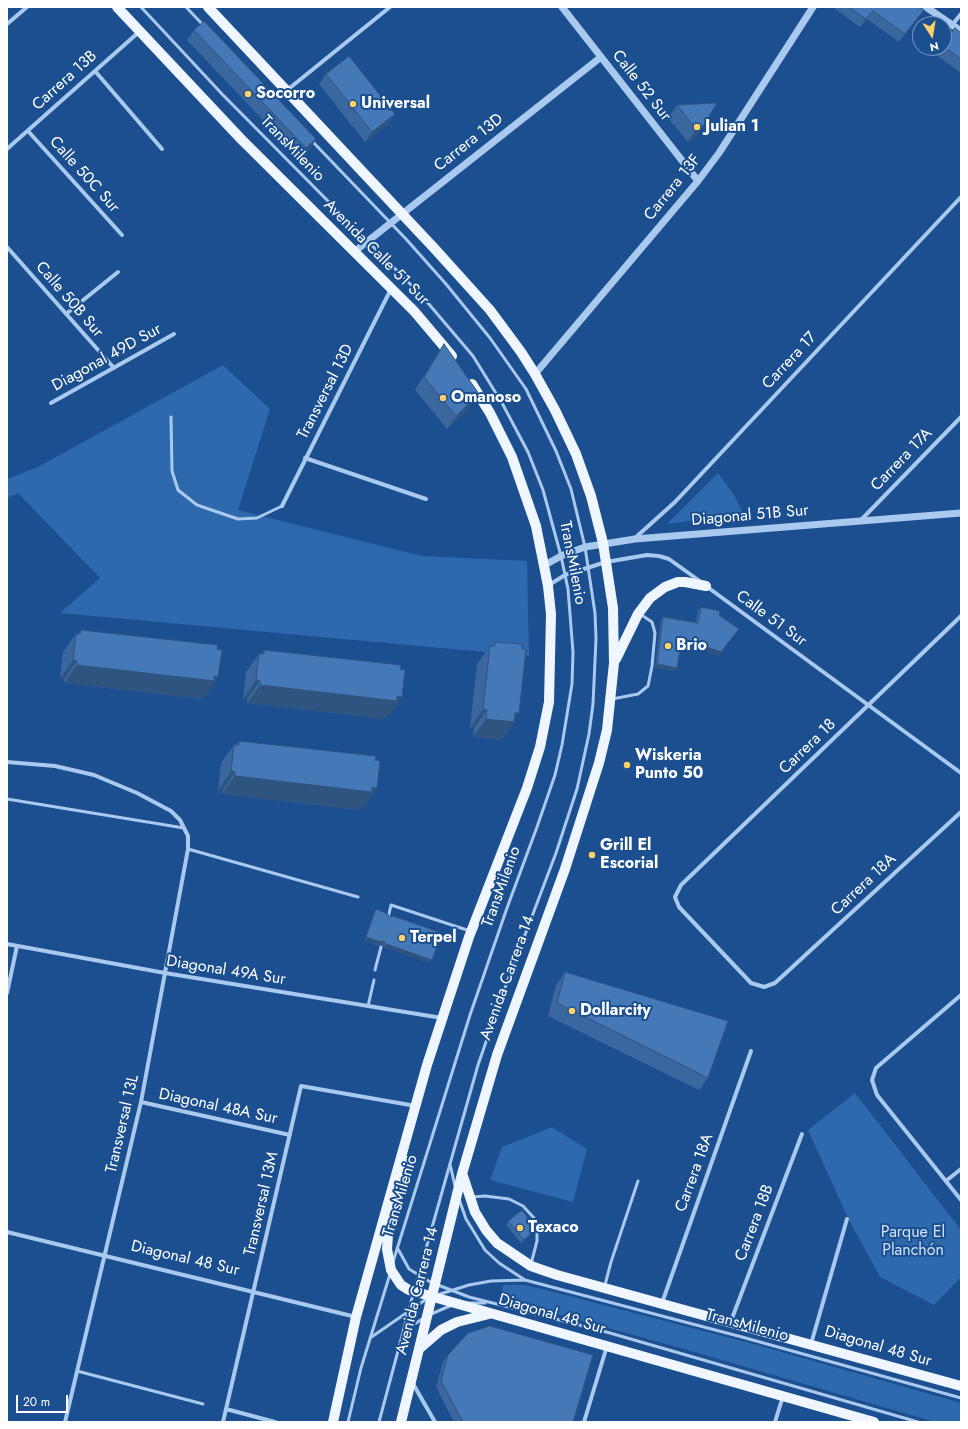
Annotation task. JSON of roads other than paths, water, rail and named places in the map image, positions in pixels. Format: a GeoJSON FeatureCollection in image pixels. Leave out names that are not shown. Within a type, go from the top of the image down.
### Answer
{"type":"FeatureCollection","features":[{"type":"Feature","properties":{"kind":"main road","name":"Avenida Calle 51 Sur"},"geometry":{"type":"LineString","coordinates":[[117,7],[242,139],[414,311],[457,363]]}},
{"type":"Feature","properties":{"kind":"main road"},"geometry":{"type":"LineString","coordinates":[[208,7],[490,310],[535,374],[576,454],[590,496],[603,543]]}},
{"type":"Feature","properties":{"kind":"main road"},"geometry":{"type":"LineString","coordinates":[[333,1422],[356,1317],[417,1106],[427,1065],[472,931],[528,788],[546,725],[551,678],[551,614],[545,565],[528,499],[512,457],[490,413],[464,374]]}},
{"type":"Feature","properties":{"kind":"main road","name":"Avenida Carrera 14"},"geometry":{"type":"LineString","coordinates":[[401,1422],[462,1174],[508,1020],[585,812],[607,730],[614,663],[613,608],[603,543]]}},
{"type":"Feature","properties":{"kind":"main road"},"geometry":{"type":"LineString","coordinates":[[614,663],[638,614],[650,598],[672,583],[686,582],[706,586]]}},
{"type":"Feature","properties":{"kind":"main road","name":"Diagonal 48 Sur"},"geometry":{"type":"LineString","coordinates":[[417,1106],[404,1179],[388,1235],[387,1249],[391,1270],[401,1284],[414,1291],[431,1297],[783,1395],[874,1422]]}},
{"type":"Feature","properties":{"kind":"main road","name":"Diagonal 48 Sur"},"geometry":{"type":"LineString","coordinates":[[462,1174],[475,1212],[497,1243],[531,1266],[557,1275],[662,1302],[961,1386]]}},
{"type":"Feature","properties":{"kind":"main road"},"geometry":{"type":"LineString","coordinates":[[418,1349],[441,1330],[457,1322],[492,1314]]}},
{"type":"Feature","properties":{"kind":"street"},"geometry":{"type":"LineString","coordinates":[[7,24],[27,7]]}},
{"type":"Feature","properties":{"kind":"street"},"geometry":{"type":"LineString","coordinates":[[286,91],[390,7]]}},
{"type":"Feature","properties":{"kind":"street","name":"Calle 52 Sur"},"geometry":{"type":"LineString","coordinates":[[562,7],[698,181]]}},
{"type":"Feature","properties":{"kind":"street","name":"Carrera 13F"},"geometry":{"type":"LineString","coordinates":[[535,374],[698,181],[719,153],[813,7]]}},
{"type":"Feature","properties":{"kind":"street"},"geometry":{"type":"LineString","coordinates":[[926,7],[939,16]]}},
{"type":"Feature","properties":{"kind":"street"},"geometry":{"type":"LineString","coordinates":[[961,14],[952,25],[961,31]]}},
{"type":"Feature","properties":{"kind":"street","name":"Carrera 13B"},"geometry":{"type":"LineString","coordinates":[[7,149],[140,31]]}},
{"type":"Feature","properties":{"kind":"street","name":"Carrera 13D"},"geometry":{"type":"LineString","coordinates":[[354,252],[601,57]]}},
{"type":"Feature","properties":{"kind":"street"},"geometry":{"type":"LineString","coordinates":[[95,71],[162,149]]}},
{"type":"Feature","properties":{"kind":"street","name":"Calle 50C Sur"},"geometry":{"type":"LineString","coordinates":[[28,131],[122,235]]}},
{"type":"Feature","properties":{"kind":"street","name":"Carrera 17"},"geometry":{"type":"LineString","coordinates":[[635,539],[674,502],[961,197]]}},
{"type":"Feature","properties":{"kind":"street","name":"Calle 50B Sur"},"geometry":{"type":"LineString","coordinates":[[7,247],[114,368]]}},
{"type":"Feature","properties":{"kind":"street"},"geometry":{"type":"LineString","coordinates":[[66,314],[118,272]]}},
{"type":"Feature","properties":{"kind":"street","name":"Transversal 13D"},"geometry":{"type":"LineString","coordinates":[[282,506],[391,289]]}},
{"type":"Feature","properties":{"kind":"street","name":"Diagonal 49D Sur"},"geometry":{"type":"LineString","coordinates":[[51,403],[174,334]]}},
{"type":"Feature","properties":{"kind":"street","name":"Carrera 17A"},"geometry":{"type":"LineString","coordinates":[[861,521],[961,416]]}},
{"type":"Feature","properties":{"kind":"street"},"geometry":{"type":"LineString","coordinates":[[306,458],[426,499]]}},
{"type":"Feature","properties":{"kind":"street","name":"Diagonal 51B Sur"},"geometry":{"type":"LineString","coordinates":[[545,565],[561,556],[585,547],[603,543],[635,539],[961,513]]}},
{"type":"Feature","properties":{"kind":"street","name":"Calle 51 Sur"},"geometry":{"type":"LineString","coordinates":[[548,586],[565,575],[606,562],[628,557],[659,556],[669,559],[961,773]]}},
{"type":"Feature","properties":{"kind":"street","name":"Carrera 18"},"geometry":{"type":"LineString","coordinates":[[764,987],[751,983],[679,907],[675,897],[681,885],[961,616]]}},
{"type":"Feature","properties":{"kind":"street"},"geometry":{"type":"LineString","coordinates":[[7,762],[56,766],[94,775],[137,793],[171,811],[180,820],[184,828]]}},
{"type":"Feature","properties":{"kind":"street","name":"Carrera 18A"},"geometry":{"type":"LineString","coordinates":[[764,987],[775,983],[961,812]]}},
{"type":"Feature","properties":{"kind":"street","name":"Transversal 13L"},"geometry":{"type":"LineString","coordinates":[[65,1422],[141,1102],[188,849],[188,836],[184,828]]}},
{"type":"Feature","properties":{"kind":"street","name":"Diagonal 49A Sur"},"geometry":{"type":"LineString","coordinates":[[7,944],[165,973],[443,1018]]}},
{"type":"Feature","properties":{"kind":"street"},"geometry":{"type":"LineString","coordinates":[[7,993],[17,946]]}},
{"type":"Feature","properties":{"kind":"street"},"geometry":{"type":"LineString","coordinates":[[961,995],[876,1068],[872,1080],[877,1095],[961,1200]]}},
{"type":"Feature","properties":{"kind":"street","name":"Carrera 18A"},"geometry":{"type":"LineString","coordinates":[[662,1302],[751,1051]]}},
{"type":"Feature","properties":{"kind":"street","name":"Transversal 13M"},"geometry":{"type":"LineString","coordinates":[[223,1422],[301,1086],[417,1106]]}},
{"type":"Feature","properties":{"kind":"street","name":"Diagonal 48A Sur"},"geometry":{"type":"LineString","coordinates":[[141,1102],[290,1135]]}},
{"type":"Feature","properties":{"kind":"street","name":"Carrera 18B"},"geometry":{"type":"LineString","coordinates":[[731,1322],[802,1134]]}},
{"type":"Feature","properties":{"kind":"street"},"geometry":{"type":"LineString","coordinates":[[946,1182],[961,1169]]}},
{"type":"Feature","properties":{"kind":"street"},"geometry":{"type":"LineString","coordinates":[[811,1344],[847,1219]]}},
{"type":"Feature","properties":{"kind":"street","name":"Diagonal 48 Sur"},"geometry":{"type":"LineString","coordinates":[[7,1232],[356,1317]]}},
{"type":"Feature","properties":{"kind":"street"},"geometry":{"type":"LineString","coordinates":[[584,1422],[607,1346]]}},
{"type":"Feature","properties":{"kind":"street"},"geometry":{"type":"LineString","coordinates":[[411,1380],[435,1422]]}},
{"type":"Feature","properties":{"kind":"street"},"geometry":{"type":"LineString","coordinates":[[775,1422],[783,1395]]}},
{"type":"Feature","properties":{"kind":"street"},"geometry":{"type":"LineString","coordinates":[[226,1409],[275,1422]]}},
{"type":"Feature","properties":{"kind":"lane","name":"TransMilenio"},"geometry":{"type":"LineString","coordinates":[[141,7],[222,94],[435,311],[473,356],[515,425],[544,490],[565,575],[573,652],[572,684],[562,745],[555,775],[470,1015],[370,1338],[348,1422]]}},
{"type":"Feature","properties":{"kind":"lane"},"geometry":{"type":"LineString","coordinates":[[186,7],[206,29]]}},
{"type":"Feature","properties":{"kind":"lane","name":"TransMilenio"},"geometry":{"type":"LineString","coordinates":[[306,135],[391,223],[446,284],[486,332],[522,382],[540,416],[571,489],[589,567],[595,613],[596,639],[593,704],[578,789],[556,853],[503,993],[481,1058],[449,1163],[379,1422]]}},
{"type":"Feature","properties":{"kind":"lane"},"geometry":{"type":"LineString","coordinates":[[171,417],[172,470],[178,490],[197,505],[238,518],[257,518],[282,506]]}},
{"type":"Feature","properties":{"kind":"lane"},"geometry":{"type":"LineString","coordinates":[[611,700],[638,694],[648,686],[652,666],[655,633],[652,622],[638,614]]}},
{"type":"Feature","properties":{"kind":"lane"},"geometry":{"type":"LineString","coordinates":[[7,799],[184,828]]}},
{"type":"Feature","properties":{"kind":"lane"},"geometry":{"type":"LineString","coordinates":[[188,849],[358,897]]}},
{"type":"Feature","properties":{"kind":"lane"},"geometry":{"type":"LineString","coordinates":[[388,918],[391,905],[472,931]]}},
{"type":"Feature","properties":{"kind":"lane"},"geometry":{"type":"LineString","coordinates":[[375,970],[381,946]]}},
{"type":"Feature","properties":{"kind":"lane"},"geometry":{"type":"LineString","coordinates":[[368,1006],[374,980]]}},
{"type":"Feature","properties":{"kind":"lane","name":"TransMilenio"},"geometry":{"type":"LineString","coordinates":[[449,1163],[466,1219],[480,1244],[499,1263],[525,1280]]}},
{"type":"Feature","properties":{"kind":"lane"},"geometry":{"type":"LineString","coordinates":[[604,1287],[638,1181]]}},
{"type":"Feature","properties":{"kind":"lane"},"geometry":{"type":"LineString","coordinates":[[469,1197],[484,1196],[510,1199],[523,1206],[534,1218],[537,1230],[537,1241],[531,1266]]}},
{"type":"Feature","properties":{"kind":"lane","name":"TransMilenio"},"geometry":{"type":"LineString","coordinates":[[397,1248],[409,1269],[418,1275],[451,1290],[497,1304],[603,1331],[918,1422]]}},
{"type":"Feature","properties":{"kind":"lane","name":"TransMilenio"},"geometry":{"type":"LineString","coordinates":[[370,1338],[409,1310],[431,1297],[451,1290],[491,1281],[525,1280],[796,1352],[961,1398]]}},
{"type":"Feature","properties":{"kind":"lane","name":"TransMilenio"},"geometry":{"type":"LineString","coordinates":[[403,1332],[439,1309],[456,1304],[477,1302],[497,1304]]}},
{"type":"Feature","properties":{"kind":"lane"},"geometry":{"type":"LineString","coordinates":[[76,1371],[203,1404]]}},
{"type":"Feature","properties":{"kind":"place","name":"Socorro"},"geometry":{"type":"Point","coordinates":[248,94]}},
{"type":"Feature","properties":{"kind":"place","name":"Universal"},"geometry":{"type":"Point","coordinates":[353,104]}},
{"type":"Feature","properties":{"kind":"place","name":"Julian 1"},"geometry":{"type":"Point","coordinates":[697,127]}},
{"type":"Feature","properties":{"kind":"place","name":"Omanoso"},"geometry":{"type":"Point","coordinates":[443,398]}},
{"type":"Feature","properties":{"kind":"place","name":"Brio"},"geometry":{"type":"Point","coordinates":[668,646]}},
{"type":"Feature","properties":{"kind":"place","name":"Wiskeria Punto 50"},"geometry":{"type":"Point","coordinates":[627,765]}},
{"type":"Feature","properties":{"kind":"place","name":"Grill El Escorial"},"geometry":{"type":"Point","coordinates":[592,855]}},
{"type":"Feature","properties":{"kind":"place","name":"Terpel"},"geometry":{"type":"Point","coordinates":[402,938]}},
{"type":"Feature","properties":{"kind":"place","name":"Dollarcity"},"geometry":{"type":"Point","coordinates":[572,1011]}},
{"type":"Feature","properties":{"kind":"place","name":"Texaco"},"geometry":{"type":"Point","coordinates":[520,1228]}},
{"type":"Feature","properties":{"kind":"park label","name":"Parque El Planchón"},"geometry":{"type":"Point","coordinates":[913,1242]}}]}
